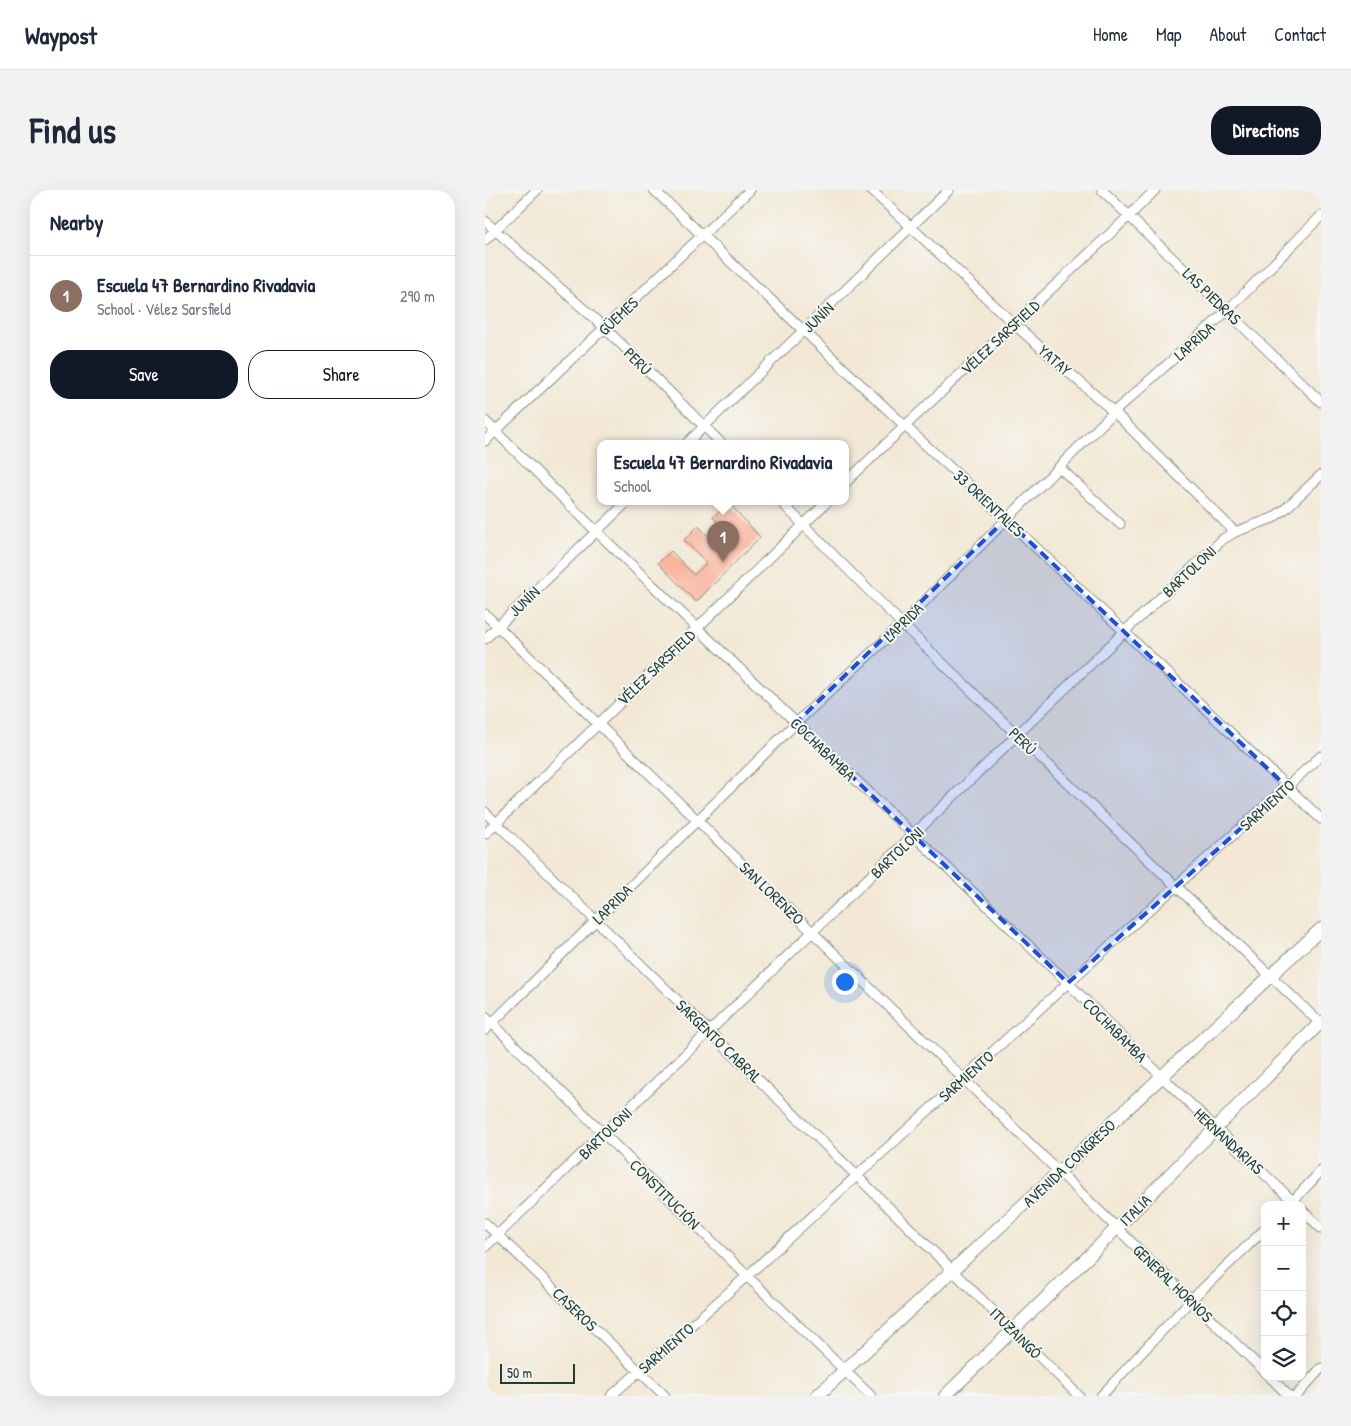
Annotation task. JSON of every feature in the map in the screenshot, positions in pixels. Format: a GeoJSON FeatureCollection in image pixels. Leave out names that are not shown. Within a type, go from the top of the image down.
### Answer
{"type":"FeatureCollection","features":[{"type":"Feature","properties":{"kind":"street"},"geometry":{"type":"LineString","coordinates":[[485,240],[537,190]]}},
{"type":"Feature","properties":{"kind":"street","name":"33 ORIENTALES"},"geometry":{"type":"LineString","coordinates":[[654,190],[1006,519],[1321,819]]}},
{"type":"Feature","properties":{"kind":"street","name":"GÜEMES"},"geometry":{"type":"LineString","coordinates":[[485,441],[750,190]]}},
{"type":"Feature","properties":{"kind":"street","name":"YATAY"},"geometry":{"type":"LineString","coordinates":[[871,190],[1014,324],[1114,412],[1235,532]]}},
{"type":"Feature","properties":{"kind":"street","name":"JUNÍN"},"geometry":{"type":"LineString","coordinates":[[690,440],[949,190]]}},
{"type":"Feature","properties":{"kind":"street","name":"LAS PIEDRAS"},"geometry":{"type":"LineString","coordinates":[[1102,190],[1321,402]]}},
{"type":"Feature","properties":{"kind":"street","name":"VÉLEZ SARSFIELD"},"geometry":{"type":"LineString","coordinates":[[849,480],[1155,190]]}},
{"type":"Feature","properties":{"kind":"street","name":"LAPRIDA"},"geometry":{"type":"LineString","coordinates":[[485,1030],[796,723],[902,624],[1114,412],[1227,311],[1321,216]]}},
{"type":"Feature","properties":{"kind":"street","name":"PERÚ"},"geometry":{"type":"LineString","coordinates":[[485,221],[605,328],[718,440]]}},
{"type":"Feature","properties":{"kind":"street","name":"COCHABAMBA"},"geometry":{"type":"LineString","coordinates":[[485,420],[596,531],[1068,983],[1162,1077]]}},
{"type":"Feature","properties":{"kind":"street"},"geometry":{"type":"LineString","coordinates":[[1059,466],[1120,524]]}},
{"type":"Feature","properties":{"kind":"street","name":"BARTOLONI"},"geometry":{"type":"LineString","coordinates":[[485,1247],[1223,539],[1235,532],[1273,518],[1321,475]]}},
{"type":"Feature","properties":{"kind":"street","name":"JUNÍN"},"geometry":{"type":"LineString","coordinates":[[485,639],[624,505]]}},
{"type":"Feature","properties":{"kind":"street","name":"PERÚ"},"geometry":{"type":"LineString","coordinates":[[783,505],[902,624],[1017,735],[1321,1023]]}},
{"type":"Feature","properties":{"kind":"street","name":"VÉLEZ SARSFIELD"},"geometry":{"type":"LineString","coordinates":[[485,834],[824,505]]}},
{"type":"Feature","properties":{"kind":"street","name":"SAN LORENZO"},"geometry":{"type":"LineString","coordinates":[[485,614],[1059,1173]]}},
{"type":"Feature","properties":{"kind":"street","name":"SARMIENTO"},"geometry":{"type":"LineString","coordinates":[[611,1396],[747,1276],[1068,983],[1321,756]]}},
{"type":"Feature","properties":{"kind":"street","name":"SARGENTO CABRAL"},"geometry":{"type":"LineString","coordinates":[[485,812],[953,1271]]}},
{"type":"Feature","properties":{"kind":"street","name":"AVENIDA CONGRESO"},"geometry":{"type":"LineString","coordinates":[[817,1396],[1321,929]]}},
{"type":"Feature","properties":{"kind":"street","name":"CONSTITUCIÓN"},"geometry":{"type":"LineString","coordinates":[[485,1016],[871,1396]]}},
{"type":"Feature","properties":{"kind":"street","name":"ITALIA"},"geometry":{"type":"LineString","coordinates":[[945,1396],[1117,1228],[1321,1023]]}},
{"type":"Feature","properties":{"kind":"street","name":"HERNANDARIAS"},"geometry":{"type":"LineString","coordinates":[[1162,1077],[1290,1201]]}},
{"type":"Feature","properties":{"kind":"street"},"geometry":{"type":"LineString","coordinates":[[1296,1201],[1321,1171]]}},
{"type":"Feature","properties":{"kind":"street","name":"GENERAL HORNOS"},"geometry":{"type":"LineString","coordinates":[[1059,1173],[1261,1368]]}},
{"type":"Feature","properties":{"kind":"street"},"geometry":{"type":"LineString","coordinates":[[1306,1214],[1321,1228]]}},
{"type":"Feature","properties":{"kind":"street","name":"CASEROS"},"geometry":{"type":"LineString","coordinates":[[485,1223],[665,1396]]}},
{"type":"Feature","properties":{"kind":"street"},"geometry":{"type":"LineString","coordinates":[[1101,1396],[1191,1300],[1261,1233]]}},
{"type":"Feature","properties":{"kind":"street","name":"ITUZAINGÓ"},"geometry":{"type":"LineString","coordinates":[[953,1271],[1079,1396]]}},
{"type":"Feature","properties":{"kind":"street"},"geometry":{"type":"LineString","coordinates":[[1296,1396],[1321,1368]]}},
{"type":"Feature","properties":{"kind":"street"},"geometry":{"type":"LineString","coordinates":[[1274,1381],[1289,1396]]}},
{"type":"Feature","properties":{"kind":"highlighted area"},"geometry":{"type":"Polygon","coordinates":[[[1006,519],[1287,787],[1068,983],[796,723],[1006,519]]]}},
{"type":"Feature","properties":{"kind":"building"},"geometry":{"type":"Polygon","coordinates":[[[727,505],[731,505],[760,537],[696,602],[658,563],[671,551],[694,575],[707,563],[684,540],[698,526],[722,549],[732,538],[713,517],[727,505]]]}},
{"type":"Feature","properties":{"kind":"place","name":"Escuela 47 Bernardino Rivadavia"},"geometry":{"type":"Point","coordinates":[723,562]}}]}
